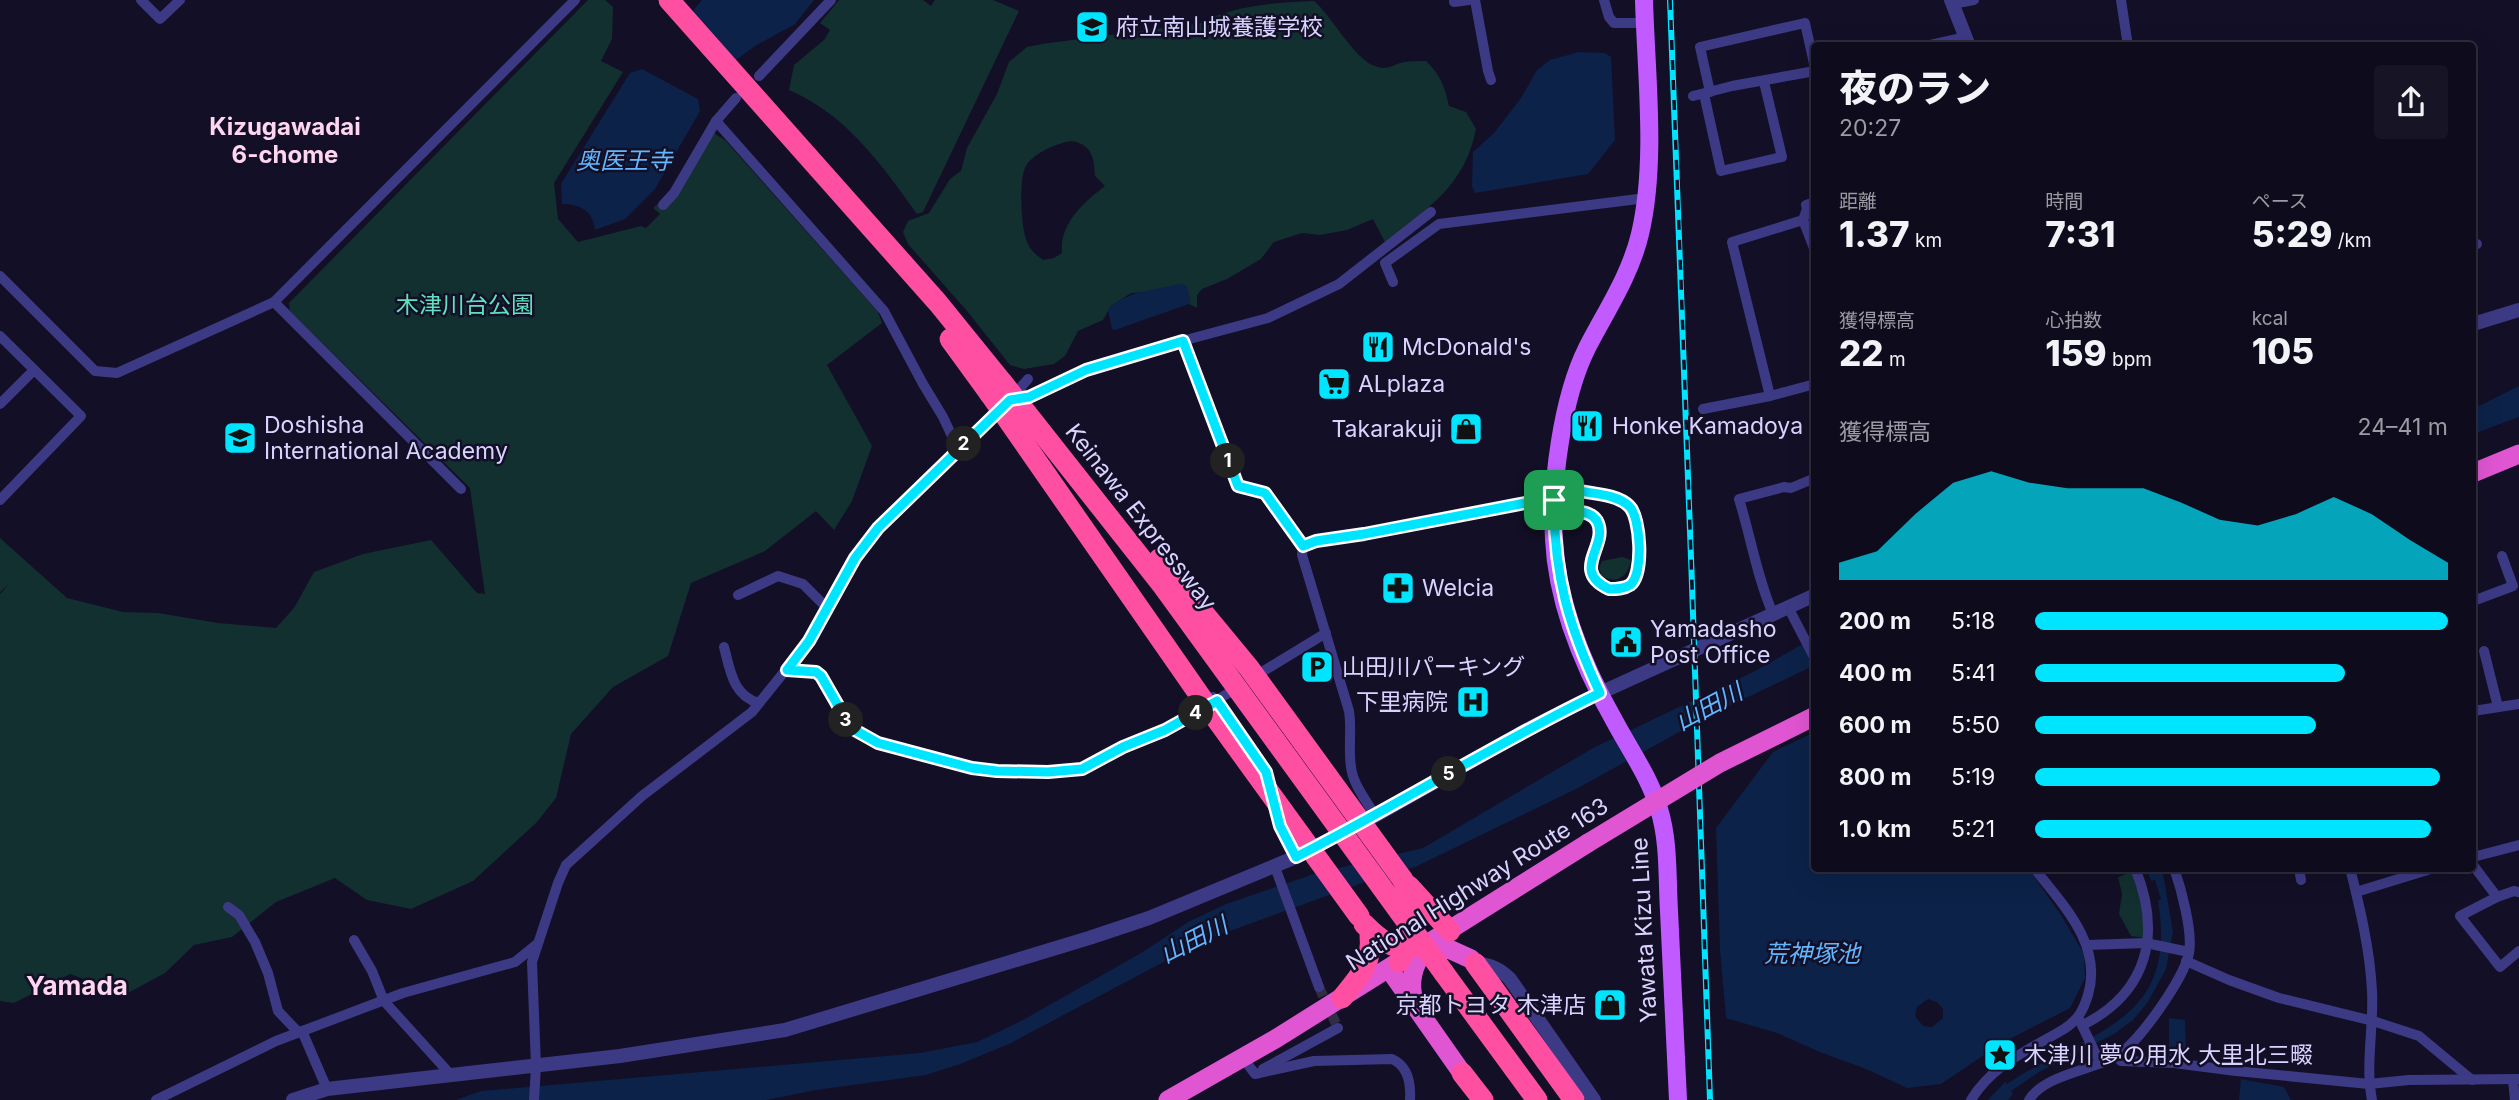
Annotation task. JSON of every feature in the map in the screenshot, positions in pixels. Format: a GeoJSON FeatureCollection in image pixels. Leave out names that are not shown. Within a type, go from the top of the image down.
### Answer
{"type":"FeatureCollection","features":[{"type":"Feature","properties":{"kind":"highway"},"geometry":{"type":"LineString","coordinates":[[671,5],[865,222],[1007,397],[1119,512],[1249,668],[1403,880],[1418,905],[1450,931],[1574,1100]]}},
{"type":"Feature","properties":{"kind":"highway"},"geometry":{"type":"LineString","coordinates":[[1007,397],[1212,713],[1364,925],[1371,946],[1368,963],[1346,996]]}},
{"type":"Feature","properties":{"kind":"highway","name":"Keinawa Expressway"},"geometry":{"type":"LineString","coordinates":[[1007,397],[1141,557],[1236,684],[1531,1094]]}},
{"type":"Feature","properties":{"kind":"highway"},"geometry":{"type":"LineString","coordinates":[[2476,473],[2519,454]]}},
{"type":"Feature","properties":{"kind":"highway","name":"National Highway Route 163"},"geometry":{"type":"LineString","coordinates":[[1168,1100],[1249,1066],[1346,996],[1588,843],[1720,763],[1811,718]]}},
{"type":"Feature","properties":{"kind":"highway"},"geometry":{"type":"LineString","coordinates":[[1415,1005],[1410,955],[1418,905]]}},
{"type":"Feature","properties":{"kind":"highway"},"geometry":{"type":"LineString","coordinates":[[1473,961],[1469,938],[1479,915],[1486,908]]}},
{"type":"Feature","properties":{"kind":"highway"},"geometry":{"type":"LineString","coordinates":[[1364,925],[1410,955],[1416,962],[1411,981],[1415,1005],[1483,1100]]}},
{"type":"Feature","properties":{"kind":"highway"},"geometry":{"type":"LineString","coordinates":[[1410,955],[1449,948],[1473,961]]}},
{"type":"Feature","properties":{"kind":"highway"},"geometry":{"type":"LineString","coordinates":[[1346,996],[1367,989],[1384,989],[1415,1005]]}},
{"type":"Feature","properties":{"kind":"main road","name":"Yawata Kizu Line"},"geometry":{"type":"LineString","coordinates":[[1644,0],[1649,164],[1646,198],[1639,236],[1625,279],[1586,350],[1573,382],[1557,467],[1554,540],[1563,600],[1578,648],[1660,809],[1667,859],[1678,1100]]}},
{"type":"Feature","properties":{"kind":"street"},"geometry":{"type":"LineString","coordinates":[[141,0],[160,19],[180,0]]}},
{"type":"Feature","properties":{"kind":"street"},"geometry":{"type":"LineString","coordinates":[[0,276],[95,371],[106,373],[117,373],[274,302],[575,0]]}},
{"type":"Feature","properties":{"kind":"street"},"geometry":{"type":"LineString","coordinates":[[663,205],[674,193],[716,121],[746,86],[777,60],[831,0]]}},
{"type":"Feature","properties":{"kind":"street"},"geometry":{"type":"LineString","coordinates":[[1454,0],[1469,0]]}},
{"type":"Feature","properties":{"kind":"street"},"geometry":{"type":"LineString","coordinates":[[1475,0],[1491,80]]}},
{"type":"Feature","properties":{"kind":"street"},"geometry":{"type":"LineString","coordinates":[[1604,0],[1609,17],[1614,23],[1644,23]]}},
{"type":"Feature","properties":{"kind":"street"},"geometry":{"type":"LineString","coordinates":[[1967,41],[1952,2],[1974,0]]}},
{"type":"Feature","properties":{"kind":"street"},"geometry":{"type":"LineString","coordinates":[[2121,0],[2127,42]]}},
{"type":"Feature","properties":{"kind":"street"},"geometry":{"type":"LineString","coordinates":[[1765,82],[1782,158],[1721,171],[1702,94],[1700,47],[1805,23],[1811,51]]}},
{"type":"Feature","properties":{"kind":"street"},"geometry":{"type":"LineString","coordinates":[[1702,94],[1811,70]]}},
{"type":"Feature","properties":{"kind":"street"},"geometry":{"type":"LineString","coordinates":[[716,121],[884,311],[958,449]]}},
{"type":"Feature","properties":{"kind":"street"},"geometry":{"type":"LineString","coordinates":[[1393,282],[1385,263],[1439,224],[1646,198]]}},
{"type":"Feature","properties":{"kind":"street"},"geometry":{"type":"LineString","coordinates":[[1811,203],[1806,205],[1803,220],[1811,241]]}},
{"type":"Feature","properties":{"kind":"street"},"geometry":{"type":"LineString","coordinates":[[1007,397],[1029,397],[1086,370],[1183,341],[1254,324],[1329,289],[1431,212]]}},
{"type":"Feature","properties":{"kind":"street"},"geometry":{"type":"LineString","coordinates":[[1770,396],[1732,242],[1803,220]]}},
{"type":"Feature","properties":{"kind":"street"},"geometry":{"type":"LineString","coordinates":[[274,302],[461,489]]}},
{"type":"Feature","properties":{"kind":"street"},"geometry":{"type":"LineString","coordinates":[[2476,323],[2519,310]]}},
{"type":"Feature","properties":{"kind":"street"},"geometry":{"type":"LineString","coordinates":[[0,336],[81,416],[0,500]]}},
{"type":"Feature","properties":{"kind":"street"},"geometry":{"type":"LineString","coordinates":[[1183,341],[1238,486],[1265,493],[1303,546],[1302,555],[1349,711],[1352,728],[1350,766],[1376,816]]}},
{"type":"Feature","properties":{"kind":"street"},"geometry":{"type":"LineString","coordinates":[[0,404],[34,370]]}},
{"type":"Feature","properties":{"kind":"street"},"geometry":{"type":"LineString","coordinates":[[534,1100],[536,1072],[532,962],[566,865],[642,796],[740,721],[759,703],[809,641],[855,558],[878,528],[958,449],[995,417],[1007,397],[1028,379]]}},
{"type":"Feature","properties":{"kind":"street"},"geometry":{"type":"LineString","coordinates":[[1703,409],[1811,385]]}},
{"type":"Feature","properties":{"kind":"street"},"geometry":{"type":"LineString","coordinates":[[995,417],[1051,494],[1172,649],[1217,701],[1266,772],[1280,826],[1296,857]]}},
{"type":"Feature","properties":{"kind":"street"},"geometry":{"type":"LineString","coordinates":[[1773,614],[1757,574],[1753,546],[1739,499],[1784,487],[1791,488],[1811,480]]}},
{"type":"Feature","properties":{"kind":"street"},"geometry":{"type":"LineString","coordinates":[[1303,546],[1316,541],[1554,500],[1571,489],[1608,497],[1630,507],[1637,529],[1639,571],[1630,586],[1609,589],[1595,579],[1591,561],[1598,542],[1597,521],[1589,514],[1569,509],[1554,500]]}},
{"type":"Feature","properties":{"kind":"street"},"geometry":{"type":"LineString","coordinates":[[2476,600],[2513,586],[2502,556]]}},
{"type":"Feature","properties":{"kind":"street"},"geometry":{"type":"LineString","coordinates":[[738,595],[778,576],[803,584],[828,609]]}},
{"type":"Feature","properties":{"kind":"street"},"geometry":{"type":"LineString","coordinates":[[293,1100],[327,1089],[451,1075],[536,1072],[785,1030],[1137,922],[1277,872],[1296,857],[1376,816],[1530,728],[1773,614],[1790,611],[1811,598]]}},
{"type":"Feature","properties":{"kind":"street"},"geometry":{"type":"LineString","coordinates":[[1790,611],[1811,651]]}},
{"type":"Feature","properties":{"kind":"street"},"geometry":{"type":"LineString","coordinates":[[787,670],[816,672],[821,676],[853,729],[878,743],[972,768],[1048,772],[1082,769],[1123,747],[1165,730],[1326,633]]}},
{"type":"Feature","properties":{"kind":"street"},"geometry":{"type":"LineString","coordinates":[[724,647],[739,692],[747,699],[759,703]]}},
{"type":"Feature","properties":{"kind":"street"},"geometry":{"type":"LineString","coordinates":[[2484,651],[2498,707]]}},
{"type":"Feature","properties":{"kind":"street"},"geometry":{"type":"LineString","coordinates":[[2476,711],[2519,704]]}},
{"type":"Feature","properties":{"kind":"street"},"geometry":{"type":"LineString","coordinates":[[2476,856],[2519,845]]}},
{"type":"Feature","properties":{"kind":"street"},"geometry":{"type":"LineString","coordinates":[[2476,869],[2497,897]]}},
{"type":"Feature","properties":{"kind":"street"},"geometry":{"type":"LineString","coordinates":[[1277,872],[1319,987]]}},
{"type":"Feature","properties":{"kind":"street"},"geometry":{"type":"LineString","coordinates":[[2037,872],[2066,907],[2087,945],[2093,972],[2082,1024],[2099,1059]]}},
{"type":"Feature","properties":{"kind":"street"},"geometry":{"type":"LineString","coordinates":[[1971,1100],[1980,1086],[2007,1061],[2117,1004],[2132,985],[2143,966],[2149,944],[2147,901],[2136,872]]}},
{"type":"Feature","properties":{"kind":"street"},"geometry":{"type":"LineString","coordinates":[[2029,1100],[2053,1082],[2099,1059],[2117,1057],[2164,1005],[2186,955],[2183,891],[2176,872]]}},
{"type":"Feature","properties":{"kind":"street"},"geometry":{"type":"LineString","coordinates":[[2300,872],[2301,880]]}},
{"type":"Feature","properties":{"kind":"street"},"geometry":{"type":"LineString","coordinates":[[2351,872],[2372,988],[2369,1084],[2372,1100]]}},
{"type":"Feature","properties":{"kind":"street"},"geometry":{"type":"LineString","coordinates":[[2356,891],[2420,872]]}},
{"type":"Feature","properties":{"kind":"street"},"geometry":{"type":"LineString","coordinates":[[2519,892],[2497,897],[2460,916],[2500,967],[2519,951]]}},
{"type":"Feature","properties":{"kind":"street"},"geometry":{"type":"LineString","coordinates":[[228,907],[239,915],[255,942],[268,973],[278,1011],[300,1032],[327,1089]]}},
{"type":"Feature","properties":{"kind":"street"},"geometry":{"type":"LineString","coordinates":[[354,940],[372,971],[384,1001],[451,1075]]}},
{"type":"Feature","properties":{"kind":"street"},"geometry":{"type":"LineString","coordinates":[[2087,945],[2149,944],[2186,955],[2228,980],[2279,998],[2373,1021],[2419,1036],[2472,1080]]}},
{"type":"Feature","properties":{"kind":"street"},"geometry":{"type":"LineString","coordinates":[[156,1100],[276,1041],[403,993],[515,962],[536,945]]}},
{"type":"Feature","properties":{"kind":"street"},"geometry":{"type":"LineString","coordinates":[[1473,961],[1502,970],[1510,979],[1594,1100]]}},
{"type":"Feature","properties":{"kind":"street"},"geometry":{"type":"LineString","coordinates":[[1249,1066],[1338,1028]]}},
{"type":"Feature","properties":{"kind":"street"},"geometry":{"type":"LineString","coordinates":[[2117,1057],[2121,1062],[2174,1063],[2236,1072],[2369,1084],[2409,1080],[2516,1079],[2515,1100]]}},
{"type":"Feature","properties":{"kind":"street"},"geometry":{"type":"LineString","coordinates":[[1249,1066],[1392,1059],[1398,1062],[1409,1079],[1410,1100]]}},
{"type":"Feature","properties":{"kind":"street"},"geometry":{"type":"LineString","coordinates":[[1462,1073],[1466,1100]]}},
{"type":"Feature","properties":{"kind":"green space","name":"木津川台公園"},"geometry":{"type":"Polygon","coordinates":[[[588,0],[605,0],[613,7],[612,39],[601,61],[623,72],[554,183],[558,219],[578,242],[641,226],[646,228],[660,214],[653,208],[666,197],[707,129],[725,140],[878,312],[882,323],[827,365],[872,446],[852,501],[834,530],[816,511],[765,551],[691,583],[668,656],[613,687],[571,734],[556,798],[536,823],[473,881],[411,909],[367,900],[335,878],[276,902],[232,937],[194,945],[165,973],[126,994],[70,974],[14,1003],[0,1001],[0,594],[9,584],[0,592],[0,538],[67,598],[123,612],[158,613],[218,623],[276,628],[294,608],[314,572],[363,554],[431,540],[477,593],[485,594],[470,488],[290,311],[289,303],[588,0]]]}},
{"type":"Feature","properties":{"kind":"green space"},"geometry":{"type":"Polygon","coordinates":[[[839,0],[923,0],[931,6],[935,0],[993,0],[1019,11],[923,212],[917,214],[876,159],[845,127],[810,100],[789,90],[794,65],[824,40],[830,30],[820,23],[839,0]]]}},
{"type":"Feature","properties":{"kind":"green space"},"geometry":{"type":"Polygon","coordinates":[[[1314,1],[1353,49],[1370,64],[1385,68],[1404,62],[1426,61],[1435,71],[1449,106],[1466,112],[1476,129],[1471,149],[1454,181],[1430,206],[1385,242],[1373,219],[1347,230],[1320,235],[1302,233],[1274,242],[1261,259],[1227,279],[1202,289],[1197,295],[1197,308],[1189,304],[1190,297],[1150,292],[1131,293],[1111,306],[1103,320],[1078,331],[1065,356],[1054,364],[1024,369],[1010,365],[908,244],[903,232],[908,221],[929,213],[950,179],[961,171],[967,148],[997,94],[1009,62],[1027,47],[1042,44],[1201,23],[1241,9],[1314,1]],[[1072,141],[1052,146],[1033,158],[1023,174],[1021,192],[1024,232],[1027,243],[1043,260],[1062,253],[1064,233],[1074,215],[1105,186],[1095,176],[1088,149],[1072,141]]]}},
{"type":"Feature","properties":{"kind":"green space"},"geometry":{"type":"Polygon","coordinates":[[[1622,557],[1631,560],[1627,571],[1621,577],[1612,580],[1602,576],[1599,568],[1602,561],[1622,557]]]}},
{"type":"Feature","properties":{"kind":"green space"},"geometry":{"type":"Polygon","coordinates":[[[2132,872],[2143,899],[2145,938],[2131,936],[2119,914],[2122,894],[2118,877],[2132,872]]]}},
{"type":"Feature","properties":{"kind":"water"},"geometry":{"type":"Polygon","coordinates":[[[702,0],[814,0],[795,24],[736,60],[692,12],[702,0]]]}},
{"type":"Feature","properties":{"kind":"water"},"geometry":{"type":"Polygon","coordinates":[[[1579,52],[1605,53],[1611,57],[1615,140],[1588,174],[1475,193],[1472,186],[1473,152],[1494,133],[1521,98],[1537,70],[1550,60],[1579,52]]]}},
{"type":"Feature","properties":{"kind":"water","name":"奥医王寺"},"geometry":{"type":"Polygon","coordinates":[[[642,69],[698,99],[700,111],[655,189],[625,219],[595,230],[589,213],[575,205],[562,204],[561,184],[630,73],[642,69]]]}},
{"type":"Feature","properties":{"kind":"water"},"geometry":{"type":"Polygon","coordinates":[[[1186,285],[1189,304],[1112,329],[1108,309],[1116,303],[1141,292],[1186,285]]]}},
{"type":"Feature","properties":{"kind":"water"},"geometry":{"type":"Polygon","coordinates":[[[2519,386],[2519,417],[2476,433],[2476,408],[2519,386]]]}},
{"type":"Feature","properties":{"kind":"water","name":"山田川"},"geometry":{"type":"Polygon","coordinates":[[[1811,639],[1811,667],[1708,716],[1580,787],[1415,867],[1365,882],[1205,940],[1009,1044],[963,1063],[926,1075],[816,1090],[766,1100],[456,1100],[481,1091],[920,1053],[977,1042],[1023,1020],[1141,953],[1190,921],[1226,904],[1317,873],[1423,848],[1593,748],[1757,670],[1811,639]]]}},
{"type":"Feature","properties":{"kind":"water","name":"荒神塚池"},"geometry":{"type":"Polygon","coordinates":[[[1811,734],[1811,872],[2031,872],[2084,954],[2085,978],[2070,1008],[2002,1043],[1941,1084],[1907,1088],[1777,1033],[1726,1018],[1720,950],[1716,828],[1773,752],[1811,734]],[[1928,999],[1917,1007],[1915,1016],[1923,1026],[1932,1027],[1943,1018],[1943,1009],[1937,1002],[1928,999]]]}},
{"type":"Feature","properties":{"kind":"water"},"geometry":{"type":"Polygon","coordinates":[[[2148,872],[2163,872],[2173,932],[2166,969],[2148,1002],[2133,1020],[2114,1034],[2039,1072],[2011,1091],[2013,1094],[2008,1100],[1988,1100],[2005,1082],[2007,1084],[2095,1035],[2120,1019],[2141,1000],[2155,975],[2161,943],[2158,901],[2161,899],[2155,880],[2151,881],[2148,872]]]}},
{"type":"Feature","properties":{"kind":"water"},"geometry":{"type":"Polygon","coordinates":[[[2169,1018],[2185,1020],[2186,1056],[2169,1056],[2169,1018]]]}},
{"type":"Feature","properties":{"kind":"water"},"geometry":{"type":"Polygon","coordinates":[[[2241,1079],[2284,1087],[2291,1100],[2239,1100],[2241,1079]]]}},
{"type":"Feature","properties":{"kind":"tunnel"},"geometry":{"type":"LineString","coordinates":[[1319,987],[1338,1028]]}},
{"type":"Feature","properties":{"kind":"railway"},"geometry":{"type":"LineString","coordinates":[[1670,0],[1710,1100]]}},
{"type":"Feature","properties":{"kind":"place","name":"府立南山城養護学校"},"geometry":{"type":"Point","coordinates":[1092,27]}},
{"type":"Feature","properties":{"kind":"place","name":"McDonald's"},"geometry":{"type":"Point","coordinates":[1378,347]}},
{"type":"Feature","properties":{"kind":"place","name":"ALplaza"},"geometry":{"type":"Point","coordinates":[1334,384]}},
{"type":"Feature","properties":{"kind":"place","name":"Honke Kamadoya"},"geometry":{"type":"Point","coordinates":[1587,426]}},
{"type":"Feature","properties":{"kind":"place","name":"Takarakuji"},"geometry":{"type":"Point","coordinates":[1466,429]}},
{"type":"Feature","properties":{"kind":"place","name":"Doshisha International Academy"},"geometry":{"type":"Point","coordinates":[240,438]}},
{"type":"Feature","properties":{"kind":"place","name":"Welcia"},"geometry":{"type":"Point","coordinates":[1398,588]}},
{"type":"Feature","properties":{"kind":"place","name":"Yamadasho Post Office"},"geometry":{"type":"Point","coordinates":[1626,642]}},
{"type":"Feature","properties":{"kind":"place","name":"山田川パーキング"},"geometry":{"type":"Point","coordinates":[1317,667]}},
{"type":"Feature","properties":{"kind":"place","name":"下里病院"},"geometry":{"type":"Point","coordinates":[1473,702]}},
{"type":"Feature","properties":{"kind":"place","name":"京都トヨタ 木津店"},"geometry":{"type":"Point","coordinates":[1610,1005]}},
{"type":"Feature","properties":{"kind":"place","name":"木津川 夢の用水 大里北三畷"},"geometry":{"type":"Point","coordinates":[2000,1055]}},
{"type":"Feature","properties":{"kind":"district","name":"Kizugawadai 6-chome"},"geometry":{"type":"Point","coordinates":[285,141]}},
{"type":"Feature","properties":{"kind":"district","name":"Yamada"},"geometry":{"type":"Point","coordinates":[77,986]}},
{"type":"Feature","properties":{"kind":"route"},"geometry":{"type":"LineString","coordinates":[[1554,500],[1316,541],[1303,546],[1265,493],[1238,486],[1183,341],[1086,370],[1029,397],[1010,400],[878,528],[855,558],[809,641],[787,670],[816,672],[821,676],[853,729],[878,743],[972,768],[997,771],[1048,772],[1082,769],[1123,747],[1165,730],[1217,701],[1266,772],[1280,826],[1296,857],[1376,816],[1530,728],[1600,693],[1578,648],[1563,600],[1554,540],[1554,500],[1569,509],[1589,514],[1597,521],[1598,542],[1591,561],[1592,571],[1595,579],[1609,589],[1630,586],[1639,571],[1635,516],[1630,507],[1621,501],[1571,489],[1554,500]]}}]}
